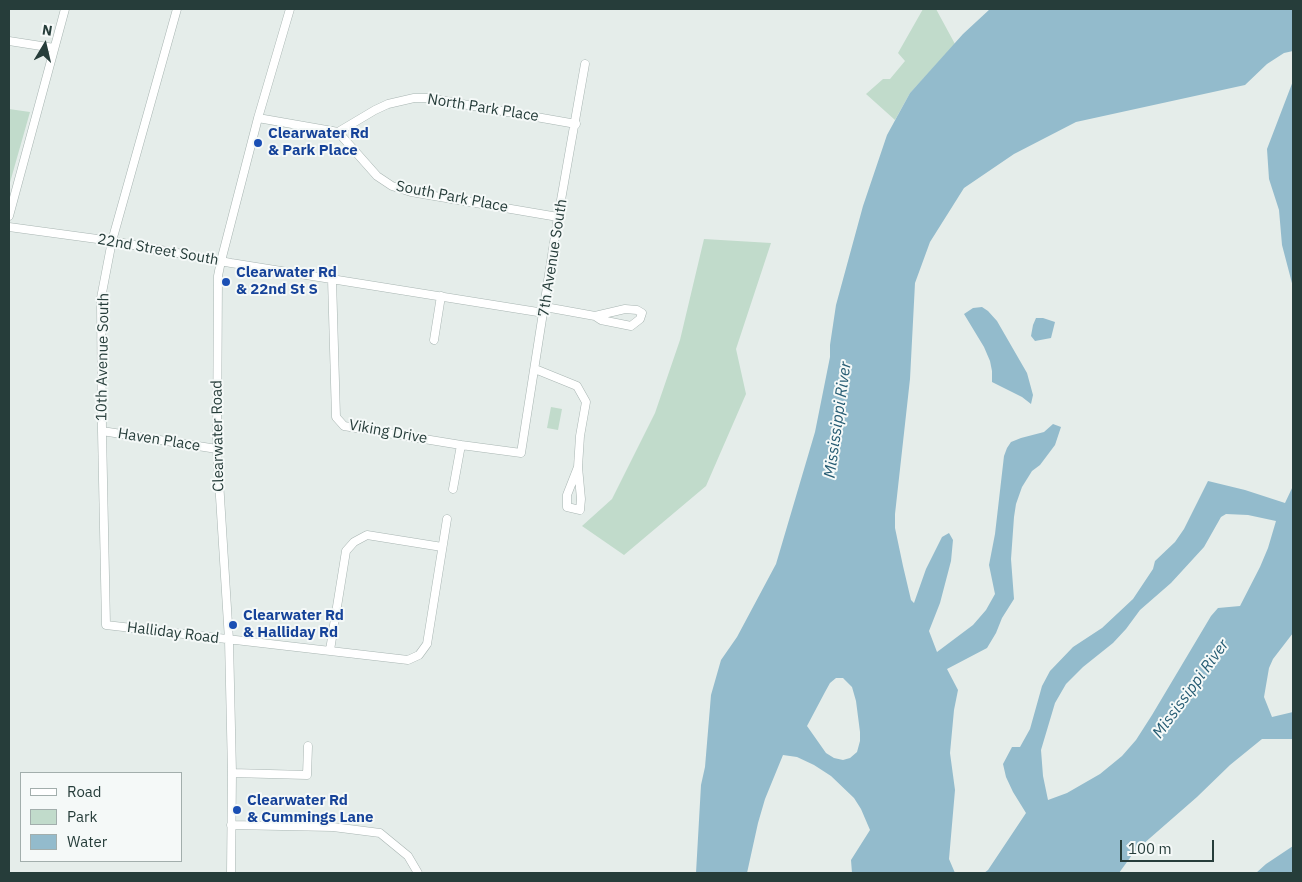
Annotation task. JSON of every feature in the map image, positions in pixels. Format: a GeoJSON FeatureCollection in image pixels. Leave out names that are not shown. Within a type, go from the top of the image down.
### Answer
{"type":"FeatureCollection","features":[{"type":"Feature","properties":{"kind":"street"},"geometry":{"type":"LineString","coordinates":[[9,216],[65,9]]}},
{"type":"Feature","properties":{"kind":"street","name":"10th Avenue South"},"geometry":{"type":"LineString","coordinates":[[106,625],[102,431],[102,298],[112,241],[177,9]]}},
{"type":"Feature","properties":{"kind":"street","name":"Clearwater Road"},"geometry":{"type":"LineString","coordinates":[[231,873],[232,774],[229,640],[217,449],[217,298],[221,261],[258,118],[290,9]]}},
{"type":"Feature","properties":{"kind":"street"},"geometry":{"type":"LineString","coordinates":[[9,41],[54,48]]}},
{"type":"Feature","properties":{"kind":"street","name":"7th Avenue South"},"geometry":{"type":"LineString","coordinates":[[521,452],[558,217],[576,124],[585,64]]}},
{"type":"Feature","properties":{"kind":"street","name":"North Park Place"},"geometry":{"type":"LineString","coordinates":[[338,132],[374,110],[388,104],[414,98],[428,98],[576,124]]}},
{"type":"Feature","properties":{"kind":"street"},"geometry":{"type":"LineString","coordinates":[[258,118],[338,132]]}},
{"type":"Feature","properties":{"kind":"street","name":"South Park Place"},"geometry":{"type":"LineString","coordinates":[[338,132],[377,176],[392,186],[412,192],[558,217]]}},
{"type":"Feature","properties":{"kind":"street","name":"22nd Street South"},"geometry":{"type":"LineString","coordinates":[[9,227],[112,241],[221,261],[440,296],[595,316],[625,309],[637,310],[642,313],[638,321],[631,326],[601,320],[595,316]]}},
{"type":"Feature","properties":{"kind":"street","name":"Viking Drive"},"geometry":{"type":"LineString","coordinates":[[332,279],[336,418],[344,426],[461,445],[521,452]]}},
{"type":"Feature","properties":{"kind":"street"},"geometry":{"type":"LineString","coordinates":[[434,340],[440,296]]}},
{"type":"Feature","properties":{"kind":"street"},"geometry":{"type":"LineString","coordinates":[[535,370],[577,386],[586,402],[580,436],[578,467],[581,499],[580,510],[567,507],[567,495],[578,467]]}},
{"type":"Feature","properties":{"kind":"street","name":"Haven Place"},"geometry":{"type":"LineString","coordinates":[[102,431],[217,449]]}},
{"type":"Feature","properties":{"kind":"street"},"geometry":{"type":"LineString","coordinates":[[453,489],[461,445]]}},
{"type":"Feature","properties":{"kind":"street","name":"Halliday Road"},"geometry":{"type":"LineString","coordinates":[[106,625],[408,660],[419,655],[427,644],[447,519]]}},
{"type":"Feature","properties":{"kind":"street"},"geometry":{"type":"LineString","coordinates":[[330,650],[346,551],[354,542],[367,535],[442,547]]}},
{"type":"Feature","properties":{"kind":"street"},"geometry":{"type":"LineString","coordinates":[[232,774],[307,775],[308,746]]}},
{"type":"Feature","properties":{"kind":"street"},"geometry":{"type":"LineString","coordinates":[[232,825],[333,827],[380,833],[408,856],[418,873]]}},
{"type":"Feature","properties":{"kind":"green space"},"geometry":{"type":"Polygon","coordinates":[[[923,9],[936,9],[955,44],[910,93],[895,120],[866,94],[883,79],[890,79],[905,61],[898,53],[923,9]]]}},
{"type":"Feature","properties":{"kind":"green space"},"geometry":{"type":"Polygon","coordinates":[[[9,109],[30,112],[9,186],[9,109]]]}},
{"type":"Feature","properties":{"kind":"green space"},"geometry":{"type":"Polygon","coordinates":[[[704,239],[771,243],[736,349],[746,394],[706,486],[624,555],[582,526],[612,499],[655,413],[680,340],[704,239]]]}},
{"type":"Feature","properties":{"kind":"green space"},"geometry":{"type":"Polygon","coordinates":[[[551,407],[562,409],[558,430],[547,428],[551,407]]]}},
{"type":"Feature","properties":{"kind":"water","name":"Mississippi River"},"geometry":{"type":"Polygon","coordinates":[[[990,9],[1293,9],[1293,51],[1284,53],[1267,64],[1245,85],[1076,122],[1014,154],[964,188],[930,242],[915,283],[910,379],[895,528],[911,600],[914,603],[926,569],[942,537],[949,533],[953,540],[951,561],[940,603],[929,631],[937,652],[973,625],[986,610],[995,594],[989,565],[995,534],[1004,456],[1007,448],[1011,442],[1044,432],[1053,424],[1061,427],[1055,445],[1040,465],[1032,471],[1022,487],[1016,504],[1011,559],[1014,599],[987,648],[947,669],[958,690],[950,753],[955,790],[949,859],[955,873],[852,873],[851,860],[870,830],[861,809],[854,798],[831,776],[797,757],[783,755],[765,799],[747,873],[696,873],[701,785],[705,767],[711,695],[721,660],[737,637],[776,564],[815,432],[830,357],[836,305],[863,206],[887,135],[910,93],[963,34],[990,9]],[[836,678],[830,683],[807,726],[826,753],[834,758],[843,760],[850,758],[857,752],[860,732],[852,687],[843,678],[836,678]]]}},
{"type":"Feature","properties":{"kind":"water"},"geometry":{"type":"Polygon","coordinates":[[[1293,81],[1293,287],[1282,245],[1279,210],[1269,179],[1267,149],[1293,81]]]}},
{"type":"Feature","properties":{"kind":"water"},"geometry":{"type":"Polygon","coordinates":[[[982,307],[997,321],[1027,373],[1033,395],[1031,404],[1022,397],[992,382],[990,361],[984,347],[964,314],[973,308],[982,307]]]}},
{"type":"Feature","properties":{"kind":"water"},"geometry":{"type":"Polygon","coordinates":[[[1036,318],[1055,322],[1051,338],[1035,341],[1031,336],[1036,318]]]}},
{"type":"Feature","properties":{"kind":"water","name":"Mississippi River"},"geometry":{"type":"Polygon","coordinates":[[[1208,481],[1245,490],[1285,503],[1293,486],[1293,633],[1273,659],[1269,668],[1264,697],[1272,717],[1293,712],[1293,739],[1262,739],[1230,765],[1142,845],[1119,873],[984,873],[988,870],[1026,813],[1013,792],[1006,777],[1003,764],[1012,747],[1020,747],[1030,729],[1042,686],[1050,671],[1073,647],[1102,628],[1133,599],[1153,569],[1155,561],[1175,542],[1184,529],[1208,481]],[[1226,514],[1221,517],[1204,547],[1171,583],[1140,610],[1113,643],[1083,667],[1066,684],[1055,703],[1041,750],[1043,776],[1048,800],[1067,793],[1100,774],[1122,756],[1136,740],[1152,715],[1211,616],[1218,608],[1240,606],[1260,567],[1276,521],[1248,515],[1226,514]]]}},
{"type":"Feature","properties":{"kind":"water"},"geometry":{"type":"Polygon","coordinates":[[[1293,846],[1293,873],[1256,873],[1266,864],[1293,846]]]}},
{"type":"Feature","properties":{"kind":"place","name":"Clearwater Rd & Park Place"},"geometry":{"type":"Point","coordinates":[258,143]}},
{"type":"Feature","properties":{"kind":"place","name":"Clearwater Rd & 22nd St S"},"geometry":{"type":"Point","coordinates":[226,282]}},
{"type":"Feature","properties":{"kind":"place","name":"Clearwater Rd & Halliday Rd"},"geometry":{"type":"Point","coordinates":[233,625]}},
{"type":"Feature","properties":{"kind":"place","name":"Clearwater Rd & Cummings Lane"},"geometry":{"type":"Point","coordinates":[237,810]}}]}
